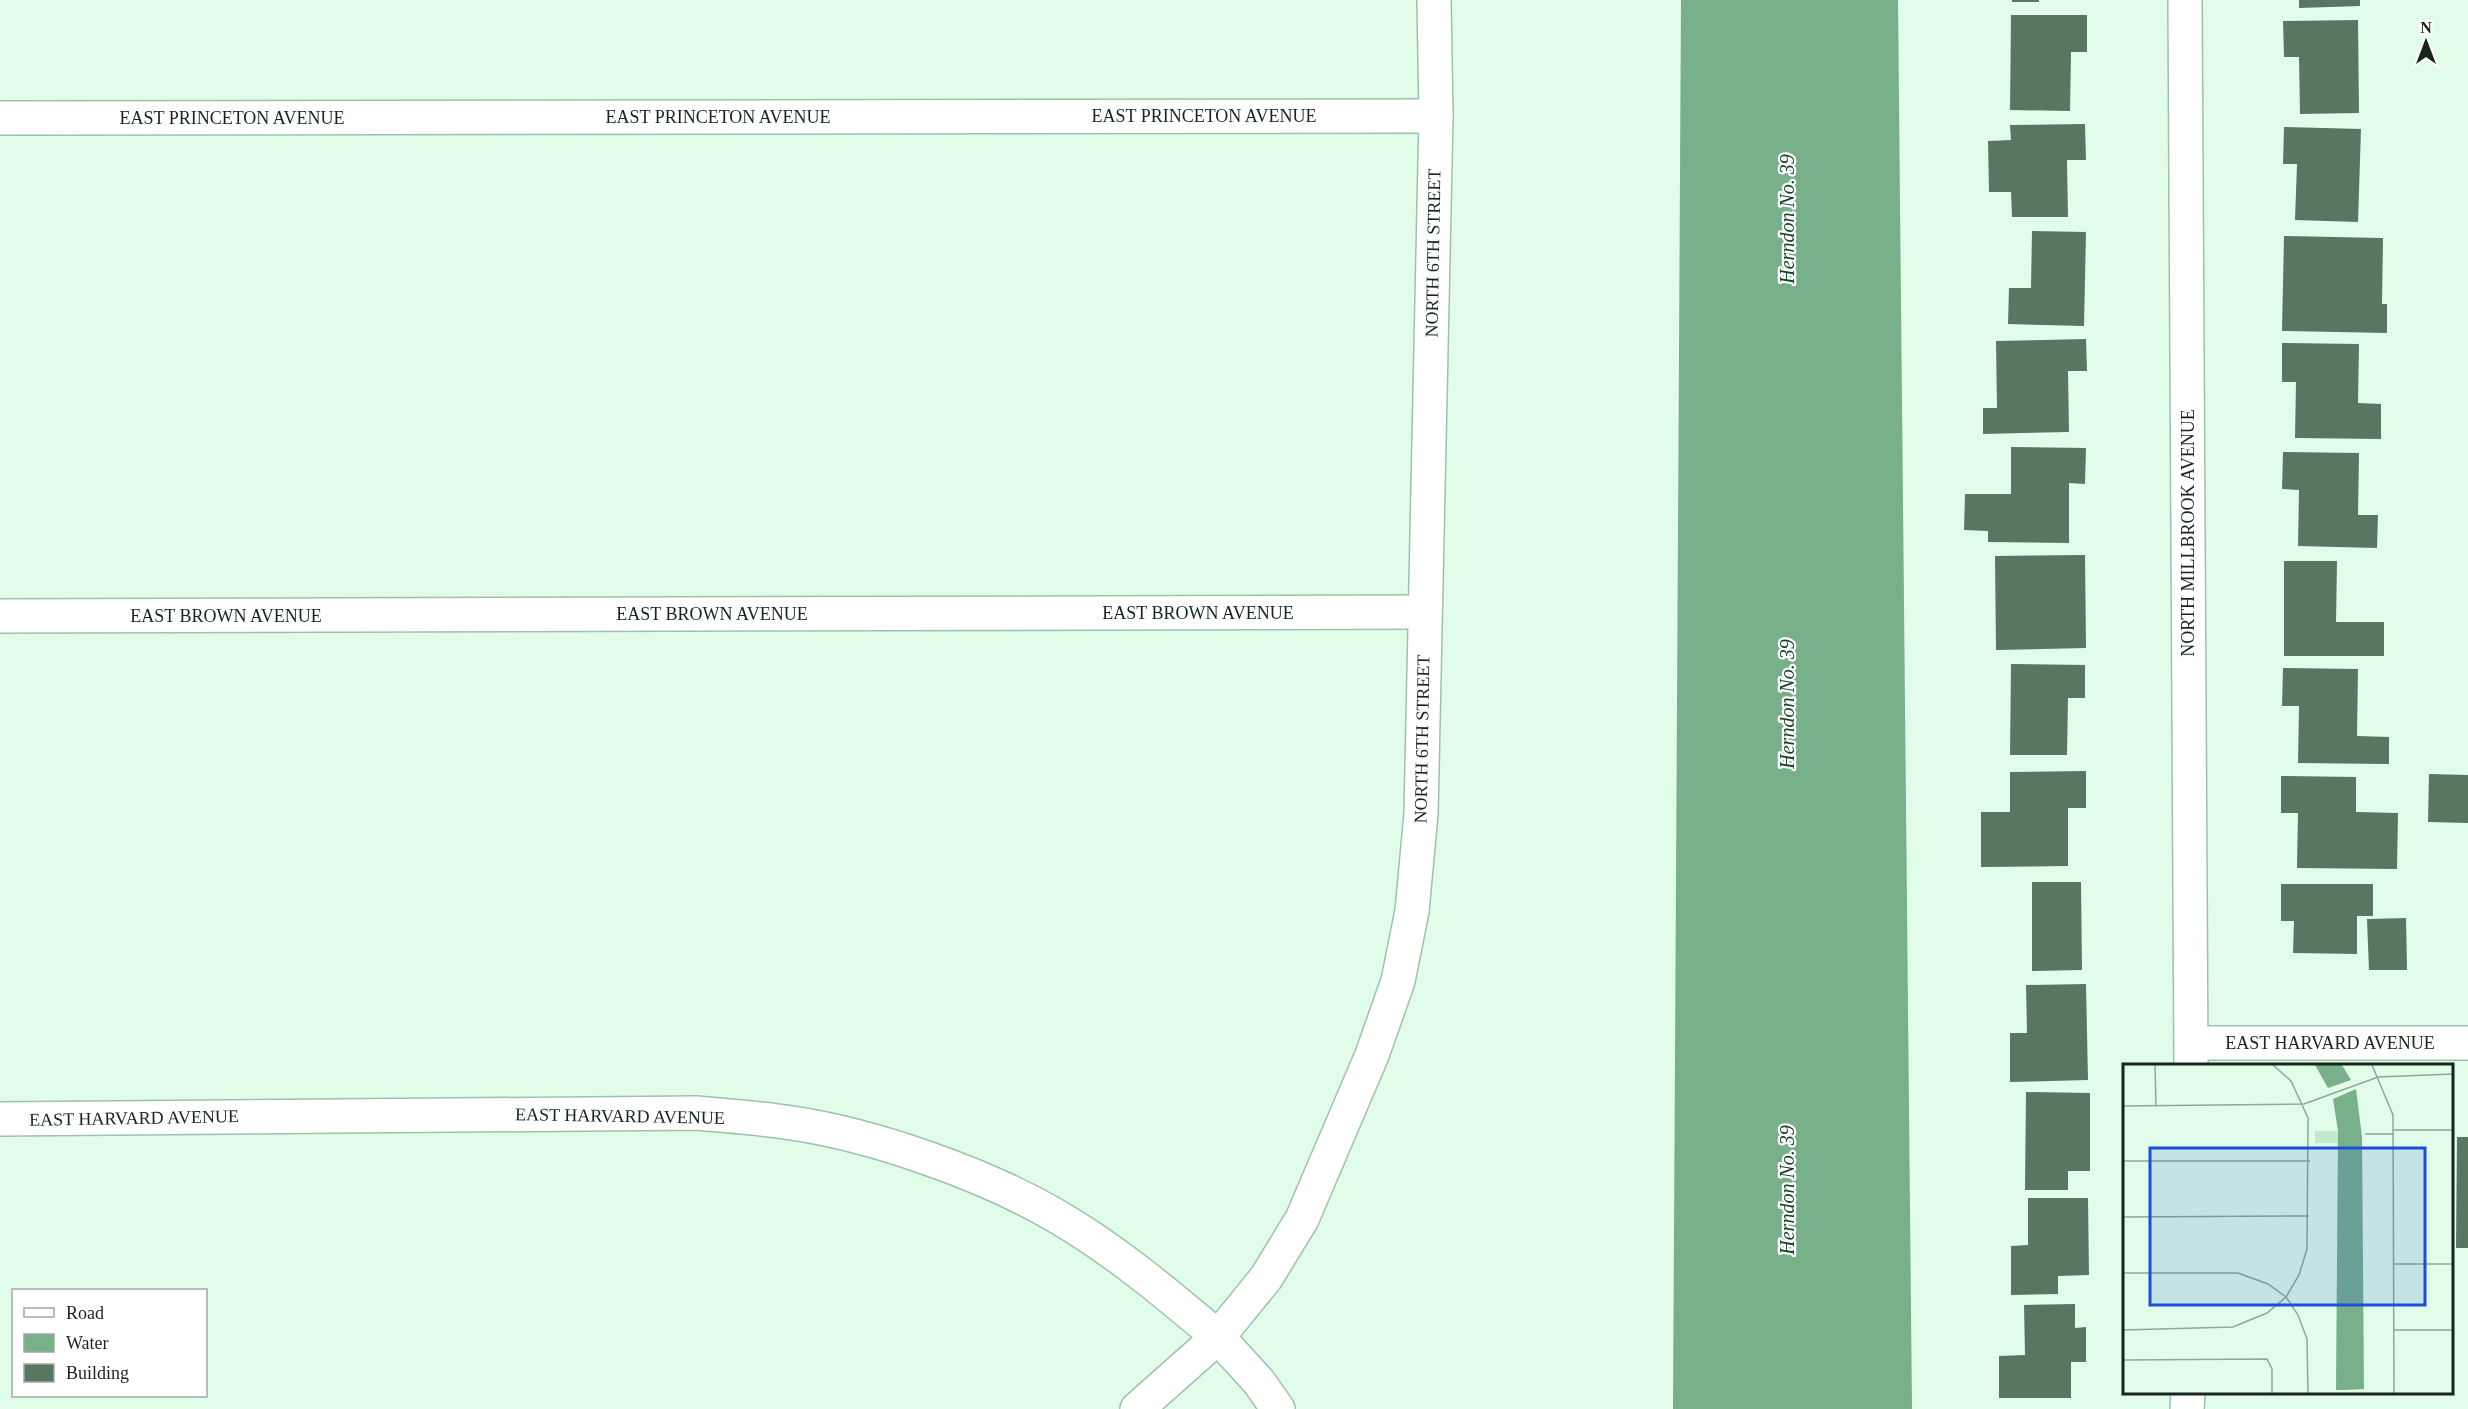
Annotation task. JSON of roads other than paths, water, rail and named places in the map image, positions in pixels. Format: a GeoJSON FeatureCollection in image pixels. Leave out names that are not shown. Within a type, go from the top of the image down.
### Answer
{"type":"FeatureCollection","features":[{"type":"Feature","properties":{"kind":"street","name":"NORTH 6TH STREET"},"geometry":{"type":"LineString","coordinates":[[1137,1409],[1218,1337],[1266,1278],[1302,1219],[1368,1065],[1398,981],[1412,911],[1421,814],[1436,116],[1434,0]]}},
{"type":"Feature","properties":{"kind":"street","name":"NORTH MILLBROOK AVENUE"},"geometry":{"type":"LineString","coordinates":[[2185,0],[2192,1054]]}},
{"type":"Feature","properties":{"kind":"street","name":"EAST PRINCETON AVENUE"},"geometry":{"type":"LineString","coordinates":[[0,118],[1436,116]]}},
{"type":"Feature","properties":{"kind":"street","name":"EAST BROWN AVENUE"},"geometry":{"type":"LineString","coordinates":[[0,616],[1425,612]]}},
{"type":"Feature","properties":{"kind":"street","name":"EAST HARVARD AVENUE"},"geometry":{"type":"LineString","coordinates":[[2192,1054],[2468,1043]]}},
{"type":"Feature","properties":{"kind":"street","name":"EAST HARVARD AVENUE"},"geometry":{"type":"LineString","coordinates":[[0,1119],[697,1113],[794,1123],[896,1148],[978,1179],[1057,1216],[1133,1266],[1218,1337]]}},
{"type":"Feature","properties":{"kind":"street"},"geometry":{"type":"LineString","coordinates":[[1218,1337],[1258,1382],[1278,1409]]}},
{"type":"Feature","properties":{"kind":"street"},"geometry":{"type":"LineString","coordinates":[[2187,1409],[2188,1394]]}},
{"type":"Feature","properties":{"kind":"water","name":"Herndon No. 39"},"geometry":{"type":"Polygon","coordinates":[[[1681,0],[1898,0],[1912,1409],[1673,1409],[1681,0]]]}}]}
